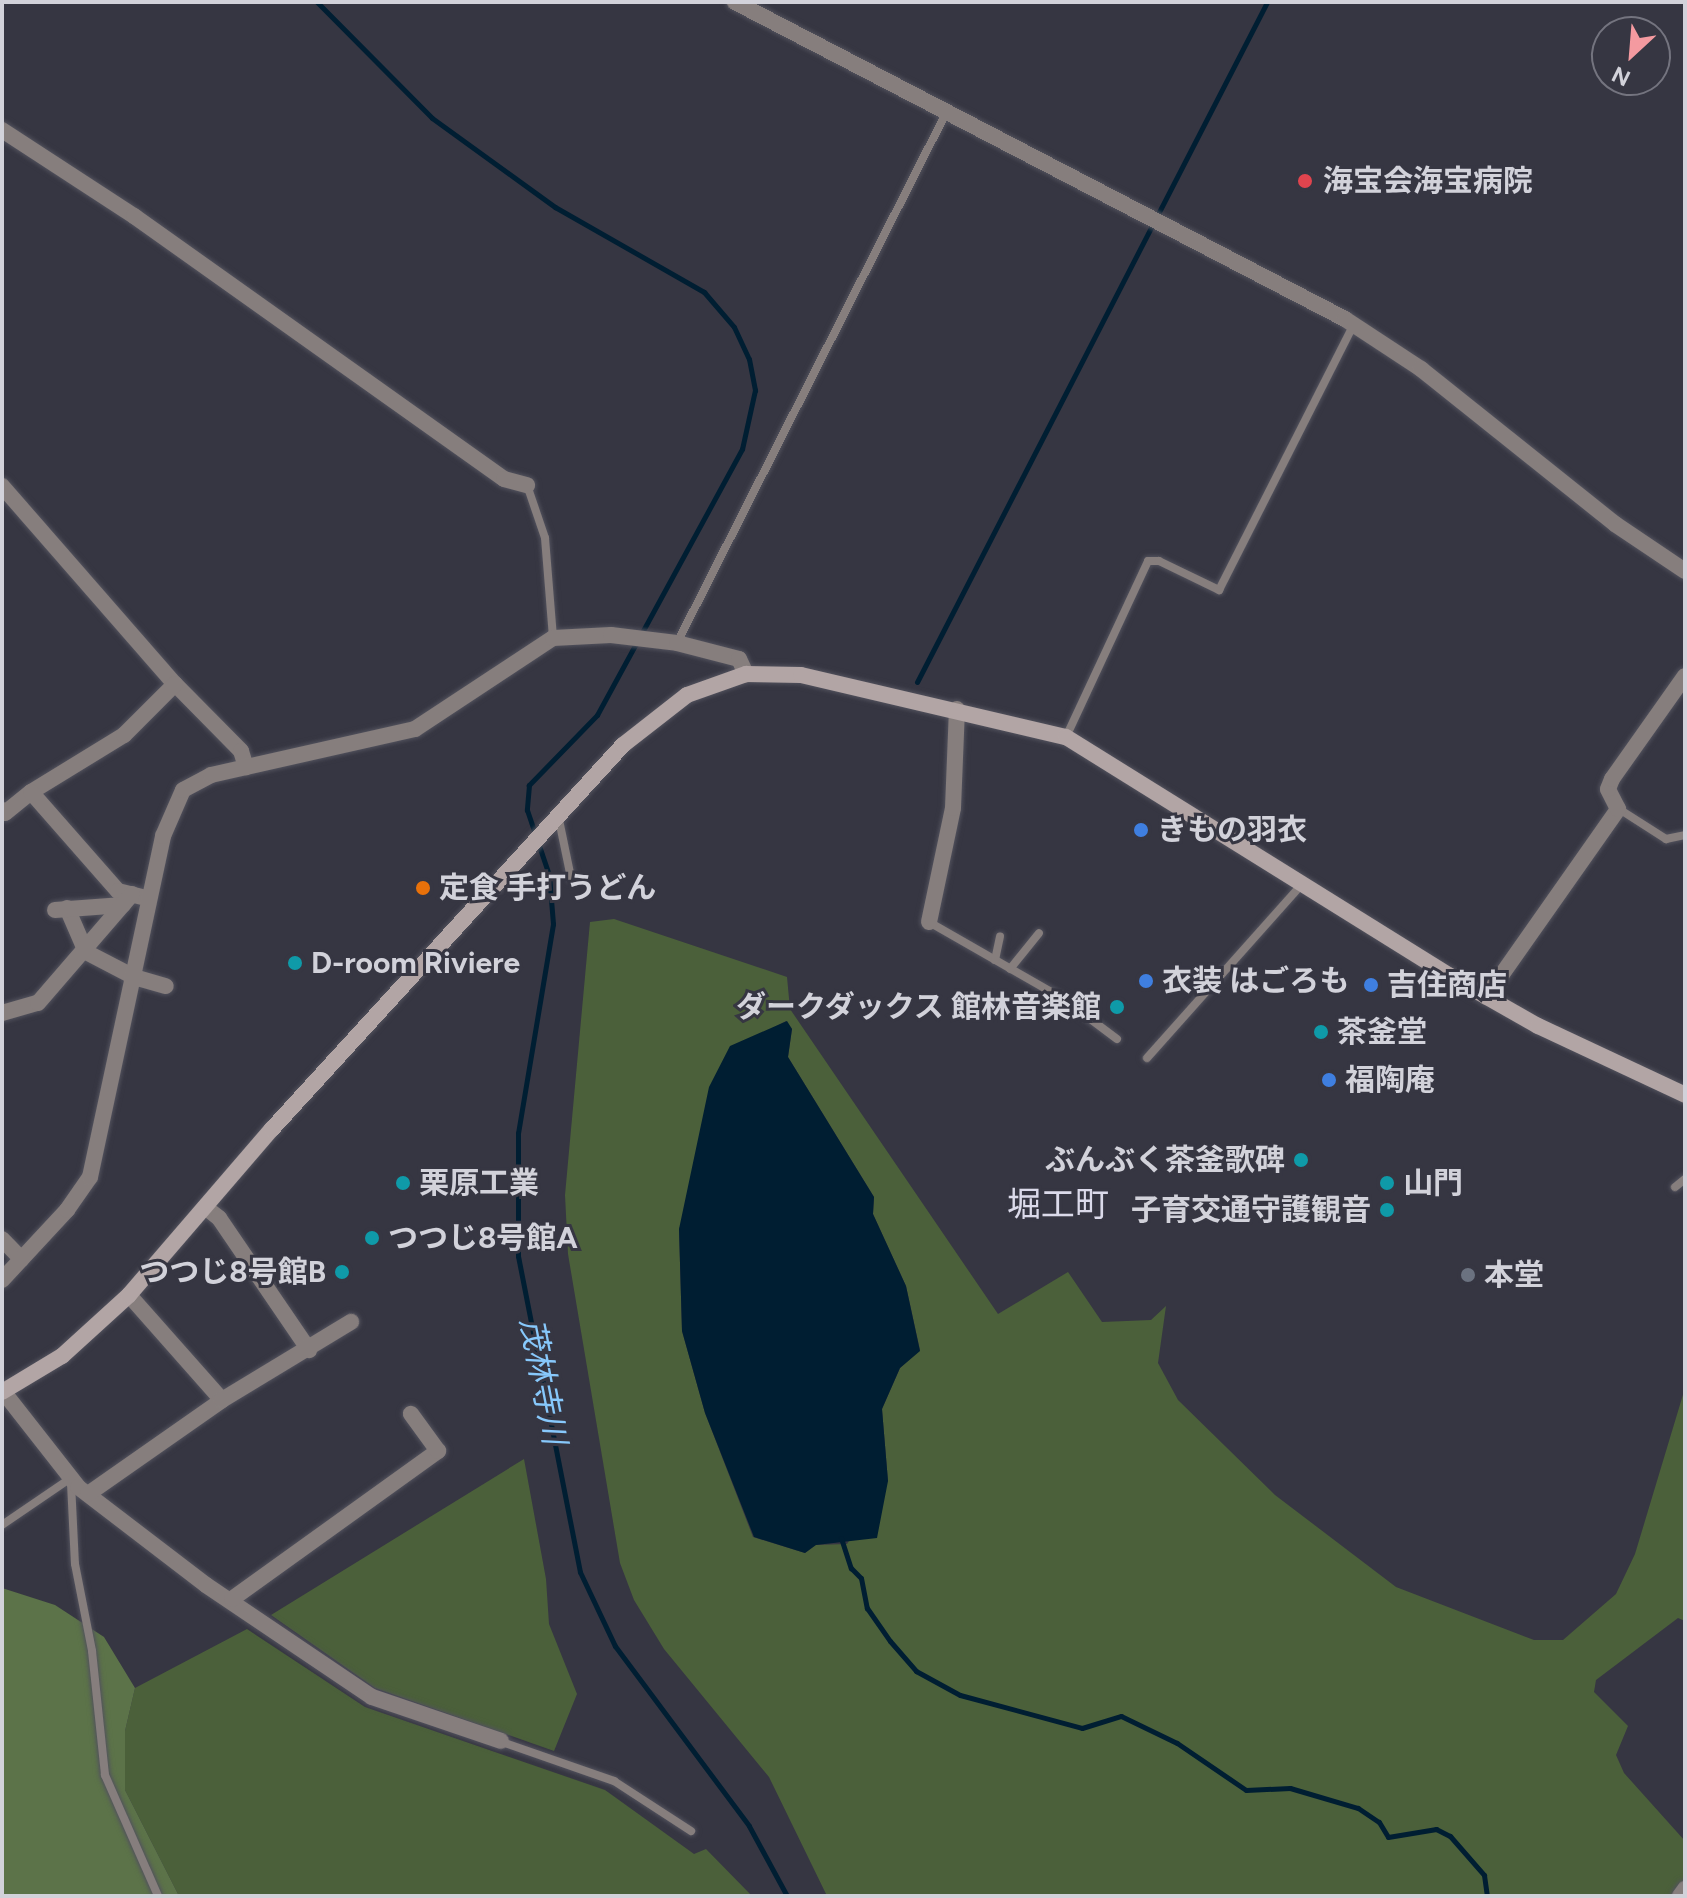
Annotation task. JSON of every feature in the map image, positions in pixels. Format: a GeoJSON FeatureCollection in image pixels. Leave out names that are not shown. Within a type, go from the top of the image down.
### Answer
{"type":"FeatureCollection","features":[{"type":"Feature","properties":{"kind":"street"},"geometry":{"type":"LineString","coordinates":[[735,2],[1353,326],[1432,377],[1615,524],[1685,571]]}},
{"type":"Feature","properties":{"kind":"street"},"geometry":{"type":"LineString","coordinates":[[2,130],[134,216],[504,479],[527,485]]}},
{"type":"Feature","properties":{"kind":"street"},"geometry":{"type":"LineString","coordinates":[[2,486],[175,684],[241,751],[246,767]]}},
{"type":"Feature","properties":{"kind":"street"},"geometry":{"type":"LineString","coordinates":[[2,1013],[38,1003],[135,899],[183,790],[211,775],[415,729],[553,638],[620,636],[673,643],[739,659],[746,674]]}},
{"type":"Feature","properties":{"kind":"street"},"geometry":{"type":"LineString","coordinates":[[501,1741],[372,1697],[232,1599],[206,1585],[71,1478],[2,1391],[62,1356],[129,1295],[558,814],[665,709],[707,685],[746,674],[801,675],[957,709],[1066,737],[1486,997],[1685,1095]]}},
{"type":"Feature","properties":{"kind":"street"},"geometry":{"type":"LineString","coordinates":[[1486,997],[1618,809],[1608,789],[1612,779],[1685,676]]}},
{"type":"Feature","properties":{"kind":"street"},"geometry":{"type":"LineString","coordinates":[[2,810],[5,813],[31,792],[124,735],[175,684]]}},
{"type":"Feature","properties":{"kind":"street"},"geometry":{"type":"LineString","coordinates":[[929,922],[953,808],[957,709]]}},
{"type":"Feature","properties":{"kind":"street"},"geometry":{"type":"LineString","coordinates":[[31,792],[118,891],[135,899]]}},
{"type":"Feature","properties":{"kind":"street"},"geometry":{"type":"LineString","coordinates":[[135,899],[61,909],[86,952],[134,977],[166,986]]}},
{"type":"Feature","properties":{"kind":"street"},"geometry":{"type":"LineString","coordinates":[[2,1280],[90,1177],[134,977],[135,899]]}},
{"type":"Feature","properties":{"kind":"street"},"geometry":{"type":"LineString","coordinates":[[205,1207],[219,1218],[309,1350]]}},
{"type":"Feature","properties":{"kind":"street"},"geometry":{"type":"LineString","coordinates":[[2,1239],[21,1259]]}},
{"type":"Feature","properties":{"kind":"street"},"geometry":{"type":"LineString","coordinates":[[129,1295],[222,1400]]}},
{"type":"Feature","properties":{"kind":"street"},"geometry":{"type":"LineString","coordinates":[[88,1494],[222,1400],[351,1322]]}},
{"type":"Feature","properties":{"kind":"street"},"geometry":{"type":"LineString","coordinates":[[232,1599],[438,1451],[411,1414]]}},
{"type":"Feature","properties":{"kind":"street"},"geometry":{"type":"LineString","coordinates":[[1680,1896],[1685,1889]]}},
{"type":"Feature","properties":{"kind":"lane"},"geometry":{"type":"LineString","coordinates":[[673,643],[946,113]]}},
{"type":"Feature","properties":{"kind":"lane"},"geometry":{"type":"LineString","coordinates":[[1066,737],[1148,561],[1159,561],[1219,590],[1353,326]]}},
{"type":"Feature","properties":{"kind":"lane"},"geometry":{"type":"LineString","coordinates":[[527,485],[545,538],[553,638]]}},
{"type":"Feature","properties":{"kind":"lane"},"geometry":{"type":"LineString","coordinates":[[1618,809],[1666,839],[1685,835]]}},
{"type":"Feature","properties":{"kind":"lane"},"geometry":{"type":"LineString","coordinates":[[558,814],[571,878]]}},
{"type":"Feature","properties":{"kind":"lane"},"geometry":{"type":"LineString","coordinates":[[1147,1058],[1303,884]]}},
{"type":"Feature","properties":{"kind":"lane"},"geometry":{"type":"LineString","coordinates":[[929,922],[1010,969],[1117,1039]]}},
{"type":"Feature","properties":{"kind":"lane"},"geometry":{"type":"LineString","coordinates":[[1010,969],[1039,933]]}},
{"type":"Feature","properties":{"kind":"lane"},"geometry":{"type":"LineString","coordinates":[[995,960],[1000,937]]}},
{"type":"Feature","properties":{"kind":"lane"},"geometry":{"type":"LineString","coordinates":[[1675,1187],[1685,1179]]}},
{"type":"Feature","properties":{"kind":"lane"},"geometry":{"type":"LineString","coordinates":[[2,1525],[71,1478]]}},
{"type":"Feature","properties":{"kind":"lane"},"geometry":{"type":"LineString","coordinates":[[71,1478],[75,1564],[92,1651],[105,1775],[158,1896]]}},
{"type":"Feature","properties":{"kind":"lane"},"geometry":{"type":"LineString","coordinates":[[501,1741],[614,1781],[691,1831]]}},
{"type":"Feature","properties":{"kind":"green space"},"geometry":{"type":"Polygon","coordinates":[[[614,919],[787,977],[790,1009],[998,1314],[1068,1272],[1102,1322],[1151,1320],[1166,1306],[1158,1363],[1178,1400],[1275,1495],[1396,1587],[1534,1640],[1563,1640],[1616,1594],[1635,1554],[1685,1388],[1685,1621],[1678,1618],[1596,1680],[1594,1692],[1628,1726],[1616,1755],[1624,1773],[1685,1841],[1685,1878],[1671,1896],[827,1896],[769,1777],[664,1649],[634,1600],[620,1563],[568,1254],[565,1195],[590,922],[614,919]],[[786,1021],[763,1033],[679,1229],[682,1331],[705,1413],[753,1537],[805,1553],[815,1545],[847,1544],[888,1481],[882,1409],[900,1368],[920,1350],[906,1286],[873,1214],[874,1197],[788,1057],[792,1029],[786,1021]]]}},
{"type":"Feature","properties":{"kind":"green space"},"geometry":{"type":"Polygon","coordinates":[[[524,1459],[546,1579],[549,1624],[577,1694],[554,1751],[375,1688],[271,1615],[524,1459]]]}},
{"type":"Feature","properties":{"kind":"green space"},"geometry":{"type":"Polygon","coordinates":[[[2,1588],[55,1605],[104,1637],[135,1688],[125,1731],[125,1790],[179,1896],[2,1896],[2,1588]]]}},
{"type":"Feature","properties":{"kind":"green space"},"geometry":{"type":"Polygon","coordinates":[[[247,1629],[365,1707],[605,1790],[694,1854],[706,1849],[752,1896],[179,1896],[125,1790],[125,1731],[135,1688],[247,1629]]]}},
{"type":"Feature","properties":{"kind":"water"},"geometry":{"type":"Polygon","coordinates":[[[787,1021],[792,1029],[788,1057],[874,1197],[873,1214],[906,1286],[920,1351],[900,1368],[882,1409],[888,1481],[877,1538],[816,1545],[805,1553],[754,1537],[705,1413],[682,1331],[679,1229],[709,1087],[730,1046],[787,1021]]]}},
{"type":"Feature","properties":{"kind":"waterway","name":"茂林寺川"},"geometry":{"type":"LineString","coordinates":[[317,2],[432,118],[555,207],[704,292],[734,327],[749,359],[755,390],[742,449],[597,715],[529,785],[527,810],[549,875],[553,924],[518,1133],[518,1256],[580,1572],[615,1646],[749,1826],[787,1896]]}},
{"type":"Feature","properties":{"kind":"waterway"},"geometry":{"type":"LineString","coordinates":[[917,682],[1267,2]]}},
{"type":"Feature","properties":{"kind":"waterway"},"geometry":{"type":"LineString","coordinates":[[841,1538],[851,1568],[861,1578],[867,1608],[916,1671],[960,1695],[1082,1728],[1121,1716],[1177,1743],[1246,1790],[1290,1788],[1358,1808],[1379,1822],[1388,1837],[1436,1829],[1450,1836],[1484,1875],[1487,1896]]}},
{"type":"Feature","properties":{"kind":"place","name":"海宝会海宝病院"},"geometry":{"type":"Point","coordinates":[1305,181]}},
{"type":"Feature","properties":{"kind":"place","name":"きもの羽衣"},"geometry":{"type":"Point","coordinates":[1141,830]}},
{"type":"Feature","properties":{"kind":"place","name":"定食 手打うどん"},"geometry":{"type":"Point","coordinates":[423,888]}},
{"type":"Feature","properties":{"kind":"place","name":"D-room Riviere"},"geometry":{"type":"Point","coordinates":[295,963]}},
{"type":"Feature","properties":{"kind":"place","name":"衣装 はごろも"},"geometry":{"type":"Point","coordinates":[1146,981]}},
{"type":"Feature","properties":{"kind":"place","name":"吉住商店"},"geometry":{"type":"Point","coordinates":[1371,985]}},
{"type":"Feature","properties":{"kind":"place","name":"ダークダックス 館林音楽館"},"geometry":{"type":"Point","coordinates":[1117,1007]}},
{"type":"Feature","properties":{"kind":"place","name":"茶釜堂"},"geometry":{"type":"Point","coordinates":[1321,1032]}},
{"type":"Feature","properties":{"kind":"place","name":"福陶庵"},"geometry":{"type":"Point","coordinates":[1329,1080]}},
{"type":"Feature","properties":{"kind":"place","name":"ぶんぶく茶釜歌碑"},"geometry":{"type":"Point","coordinates":[1301,1160]}},
{"type":"Feature","properties":{"kind":"place","name":"栗原工業"},"geometry":{"type":"Point","coordinates":[403,1183]}},
{"type":"Feature","properties":{"kind":"place","name":"山門"},"geometry":{"type":"Point","coordinates":[1387,1183]}},
{"type":"Feature","properties":{"kind":"place","name":"子育交通守護観音"},"geometry":{"type":"Point","coordinates":[1387,1210]}},
{"type":"Feature","properties":{"kind":"place","name":"つつじ8号館A"},"geometry":{"type":"Point","coordinates":[372,1238]}},
{"type":"Feature","properties":{"kind":"place","name":"つつじ8号館B"},"geometry":{"type":"Point","coordinates":[342,1272]}},
{"type":"Feature","properties":{"kind":"place","name":"本堂"},"geometry":{"type":"Point","coordinates":[1468,1275]}},
{"type":"Feature","properties":{"kind":"district","name":"堀工町"},"geometry":{"type":"Point","coordinates":[1058,1205]}}]}
